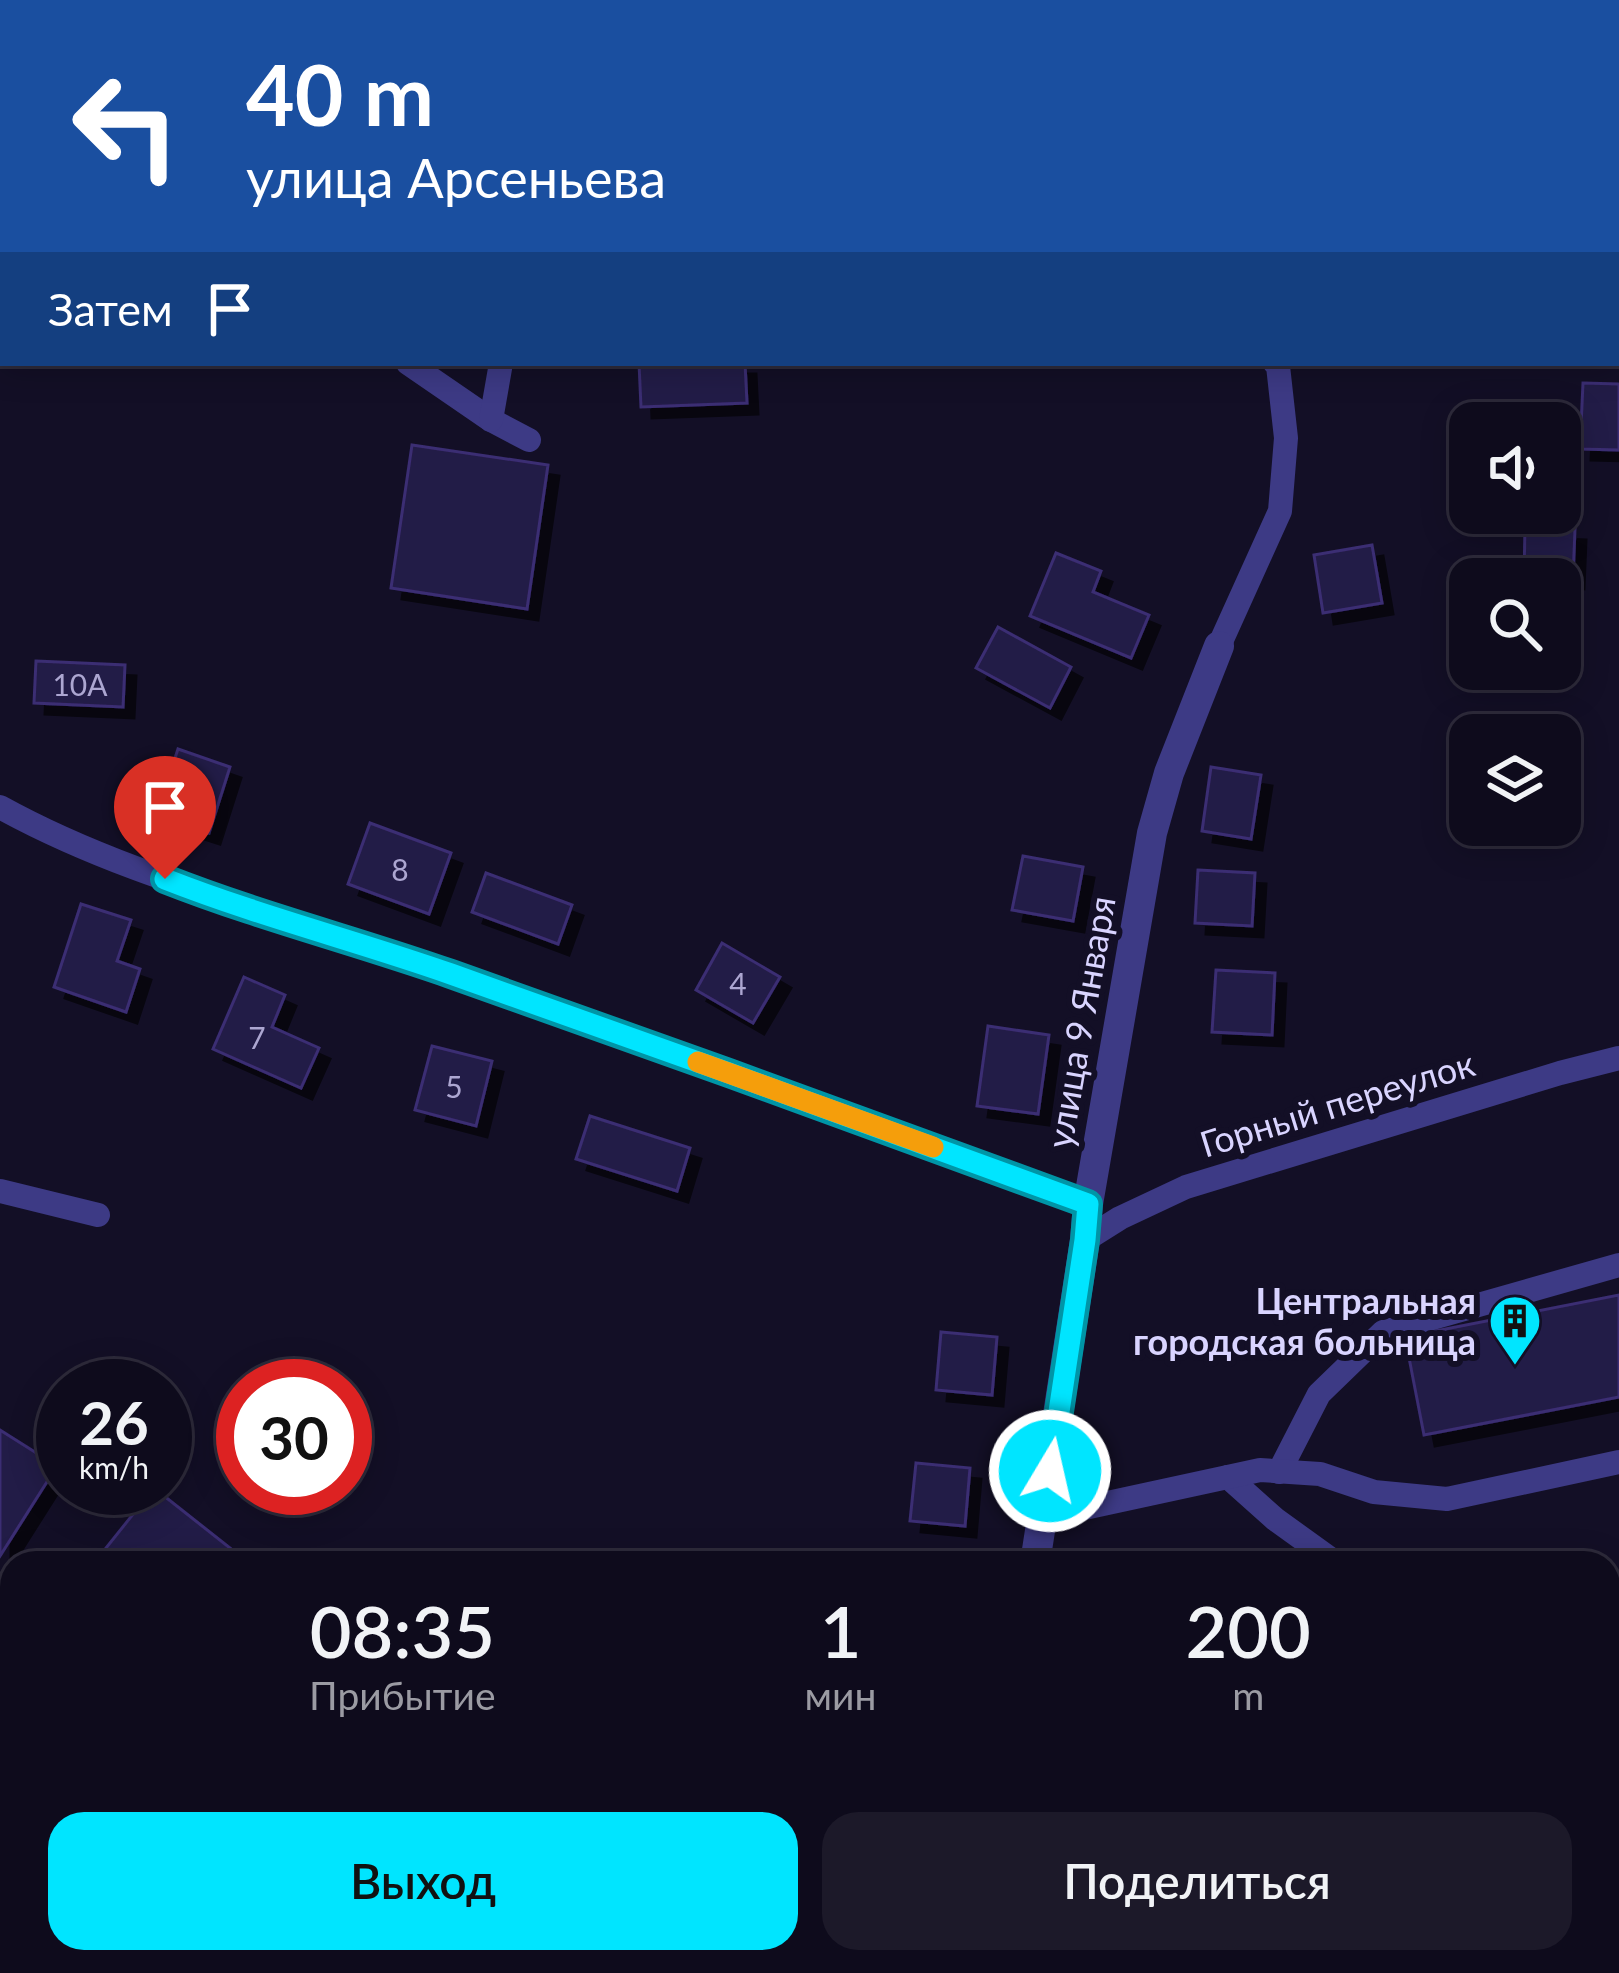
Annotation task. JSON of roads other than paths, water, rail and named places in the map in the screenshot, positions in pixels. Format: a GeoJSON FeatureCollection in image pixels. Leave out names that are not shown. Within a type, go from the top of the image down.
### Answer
{"type":"FeatureCollection","features":[{"type":"Feature","properties":{"kind":"street","name":"улица 9 Января"},"geometry":{"type":"LineString","coordinates":[[1037,1551],[1088,1204],[1152,833],[1168,773],[1220,646]]}},
{"type":"Feature","properties":{"kind":"lane"},"geometry":{"type":"LineString","coordinates":[[413,366],[529,440]]}},
{"type":"Feature","properties":{"kind":"lane"},"geometry":{"type":"LineString","coordinates":[[491,420],[500,366]]}},
{"type":"Feature","properties":{"kind":"lane"},"geometry":{"type":"LineString","coordinates":[[1220,646],[1280,511],[1286,438],[1278,366]]}},
{"type":"Feature","properties":{"kind":"lane"},"geometry":{"type":"LineString","coordinates":[[0,807],[43,830],[206,895],[492,988],[1088,1204]]}},
{"type":"Feature","properties":{"kind":"lane","name":"Горный переулок"},"geometry":{"type":"LineString","coordinates":[[1085,1240],[1186,1187],[1619,1058]]}},
{"type":"Feature","properties":{"kind":"lane"},"geometry":{"type":"LineString","coordinates":[[0,1191],[98,1215]]}},
{"type":"Feature","properties":{"kind":"lane"},"geometry":{"type":"LineString","coordinates":[[1280,1472],[1319,1394],[1383,1332],[1619,1265]]}},
{"type":"Feature","properties":{"kind":"lane"},"geometry":{"type":"LineString","coordinates":[[1043,1517],[1260,1470],[1320,1474],[1374,1492],[1447,1499],[1619,1462]]}},
{"type":"Feature","properties":{"kind":"lane"},"geometry":{"type":"LineString","coordinates":[[1228,1477],[1319,1551]]}},
{"type":"Feature","properties":{"kind":"place","name":"Центральная городская больница"},"geometry":{"type":"Point","coordinates":[1515,1367]}}]}
